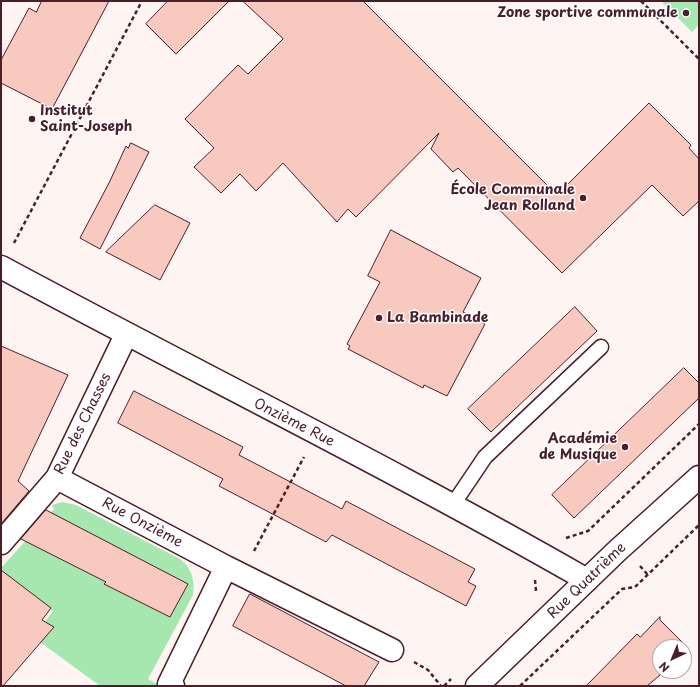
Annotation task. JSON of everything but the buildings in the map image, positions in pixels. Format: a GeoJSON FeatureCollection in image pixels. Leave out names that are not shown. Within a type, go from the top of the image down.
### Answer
{"type":"FeatureCollection","features":[{"type":"Feature","properties":{"kind":"street","name":"Onzième Rue"},"geometry":{"type":"LineString","coordinates":[[1,267],[126,335],[452,506],[587,580]]}},
{"type":"Feature","properties":{"kind":"street","name":"Rue des Chasses"},"geometry":{"type":"LineString","coordinates":[[1,544],[57,478],[126,335]]}},
{"type":"Feature","properties":{"kind":"street","name":"Rue Quatrième"},"geometry":{"type":"LineString","coordinates":[[477,686],[587,580],[699,476]]}},
{"type":"Feature","properties":{"kind":"street","name":"Rue Onzième"},"geometry":{"type":"LineString","coordinates":[[57,478],[234,571],[392,650]]}},
{"type":"Feature","properties":{"kind":"street"},"geometry":{"type":"LineString","coordinates":[[173,686],[169,684],[234,571]]}},
{"type":"Feature","properties":{"kind":"lane"},"geometry":{"type":"LineString","coordinates":[[452,506],[485,457],[601,347]]}},
{"type":"Feature","properties":{"kind":"path"},"geometry":{"type":"LineString","coordinates":[[1,267],[142,1]]}},
{"type":"Feature","properties":{"kind":"path"},"geometry":{"type":"LineString","coordinates":[[641,1],[699,59]]}},
{"type":"Feature","properties":{"kind":"path"},"geometry":{"type":"LineString","coordinates":[[234,571],[315,434]]}},
{"type":"Feature","properties":{"kind":"path"},"geometry":{"type":"LineString","coordinates":[[520,686],[622,589],[635,587],[699,525]]}},
{"type":"Feature","properties":{"kind":"path"},"geometry":{"type":"LineString","coordinates":[[392,650],[428,670],[441,686]]}},
{"type":"Feature","properties":{"kind":"green space","name":"Zone sportive communale"},"geometry":{"type":"Polygon","coordinates":[[[661,1],[699,1],[699,25],[692,32],[661,1]]]}},
{"type":"Feature","properties":{"kind":"green space"},"geometry":{"type":"Polygon","coordinates":[[[62,502],[76,505],[180,559],[190,570],[194,584],[193,595],[148,679],[160,686],[100,686],[40,642],[43,624],[53,611],[1,571],[1,568],[54,509],[52,505],[62,502]]]}},
{"type":"Feature","properties":{"kind":"place","name":"Zone sportive communale"},"geometry":{"type":"Point","coordinates":[686,13]}},
{"type":"Feature","properties":{"kind":"place","name":"Institut Saint-Joseph"},"geometry":{"type":"Point","coordinates":[32,119]}},
{"type":"Feature","properties":{"kind":"place","name":"École Communale Jean Rolland"},"geometry":{"type":"Point","coordinates":[583,198]}},
{"type":"Feature","properties":{"kind":"place","name":"La Bambinade"},"geometry":{"type":"Point","coordinates":[379,318]}},
{"type":"Feature","properties":{"kind":"place","name":"Académie de Musique"},"geometry":{"type":"Point","coordinates":[625,447]}}]}
